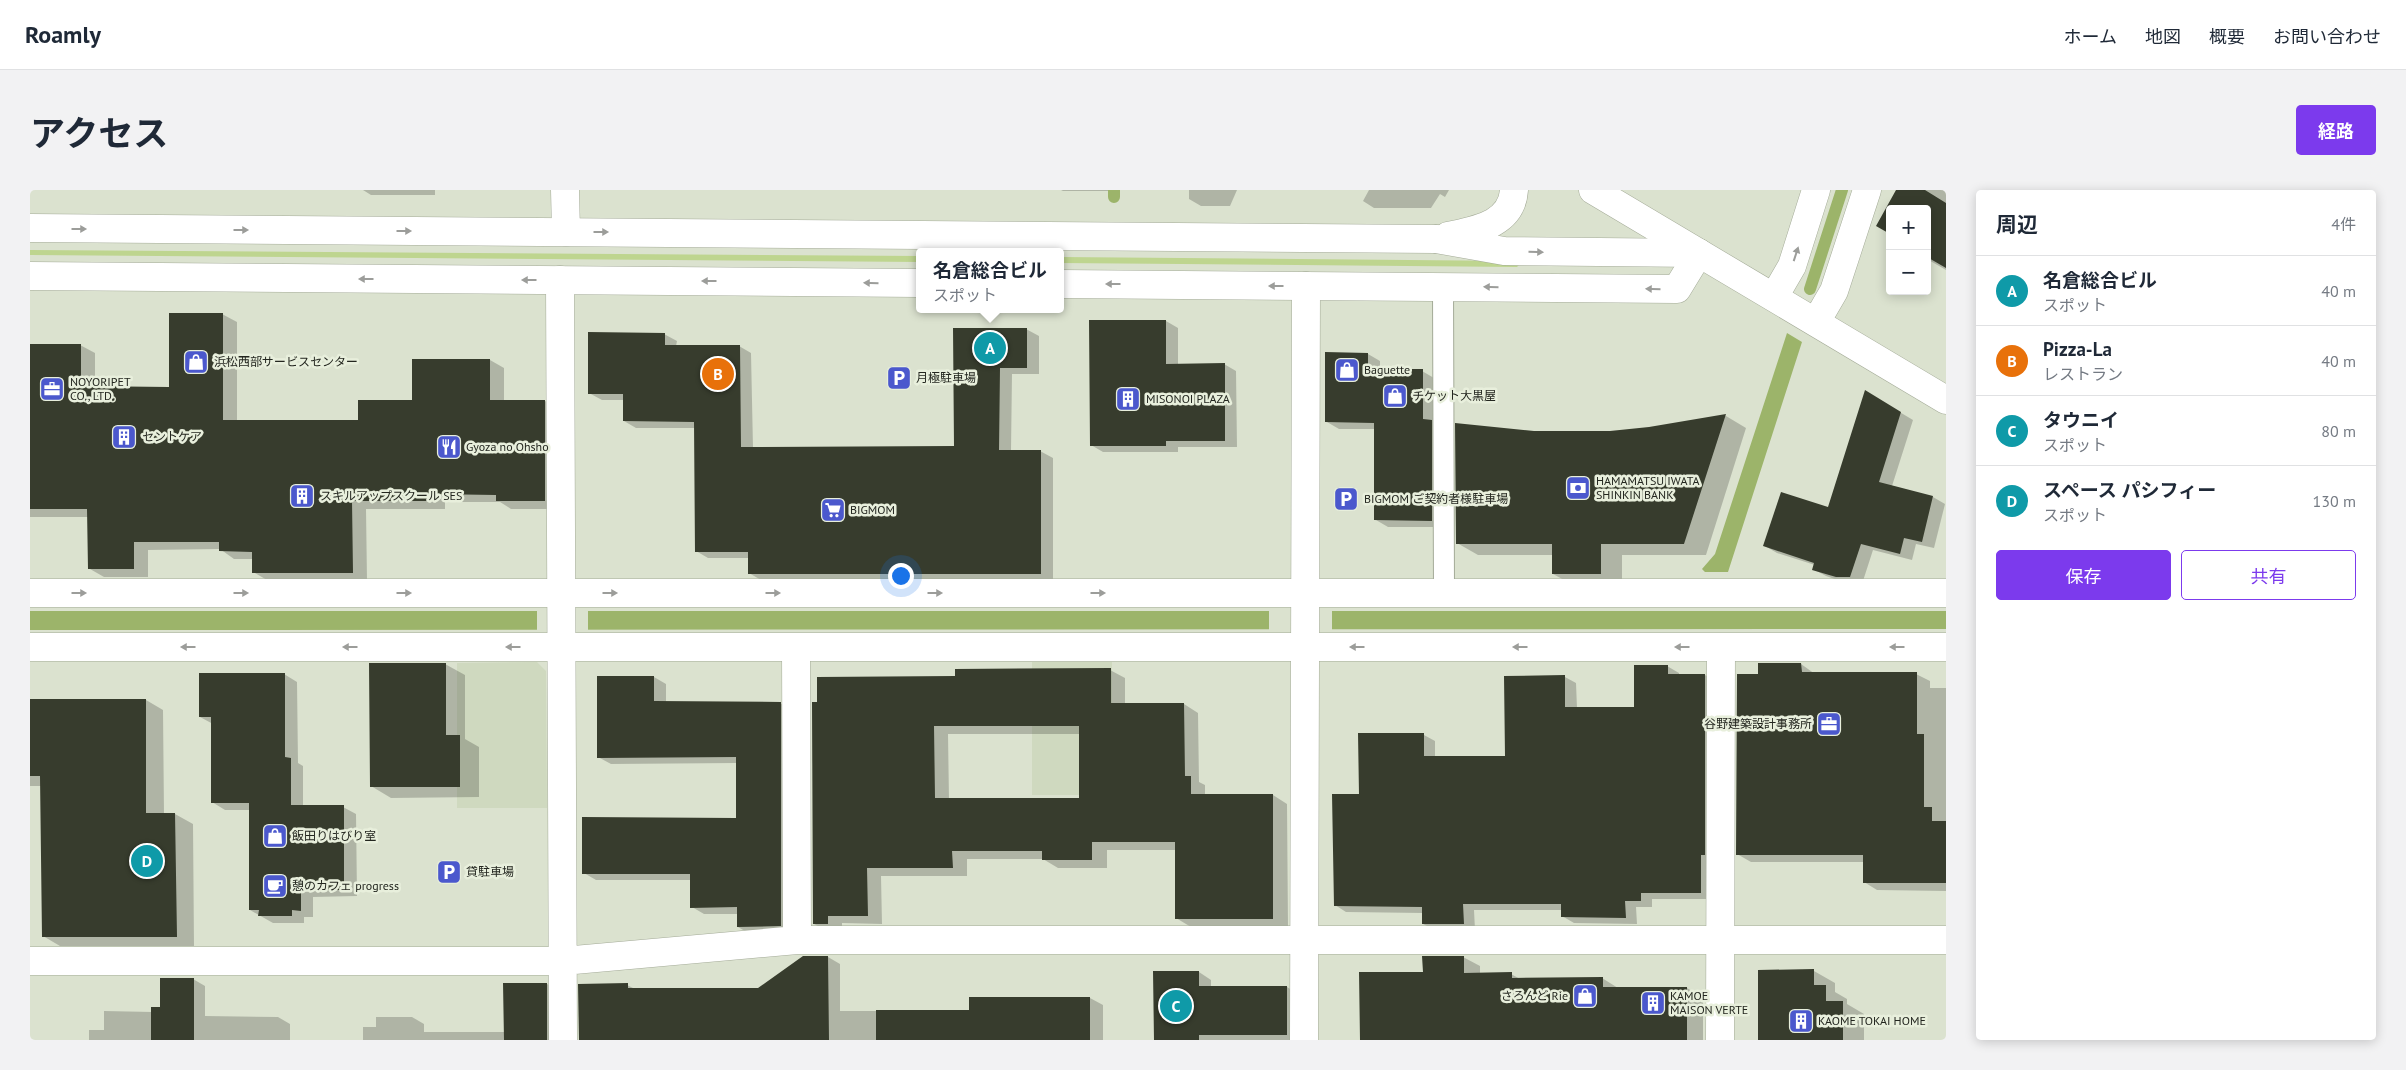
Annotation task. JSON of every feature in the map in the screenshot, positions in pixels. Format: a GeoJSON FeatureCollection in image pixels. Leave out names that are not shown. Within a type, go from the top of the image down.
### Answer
{"type":"FeatureCollection","features":[{"type":"Feature","properties":{"kind":"street"},"geometry":{"type":"LineString","coordinates":[[565,190],[566,232]]}},
{"type":"Feature","properties":{"kind":"street"},"geometry":{"type":"LineString","coordinates":[[1436,239],[1490,226],[1505,214],[1514,197],[1514,190]]}},
{"type":"Feature","properties":{"kind":"street"},"geometry":{"type":"LineString","coordinates":[[1593,190],[1946,400]]}},
{"type":"Feature","properties":{"kind":"street"},"geometry":{"type":"LineString","coordinates":[[1774,297],[1792,266],[1816,190]]}},
{"type":"Feature","properties":{"kind":"street"},"geometry":{"type":"LineString","coordinates":[[1816,322],[1834,291],[1867,190]]}},
{"type":"Feature","properties":{"kind":"street"},"geometry":{"type":"LineString","coordinates":[[30,228],[1436,239],[1504,251],[1699,253]]}},
{"type":"Feature","properties":{"kind":"street"},"geometry":{"type":"LineString","coordinates":[[1064,284],[1677,289],[1699,253]]}},
{"type":"Feature","properties":{"kind":"street"},"geometry":{"type":"LineString","coordinates":[[30,276],[916,283]]}},
{"type":"Feature","properties":{"kind":"street"},"geometry":{"type":"LineString","coordinates":[[560,280],[563,1040]]}},
{"type":"Feature","properties":{"kind":"street"},"geometry":{"type":"LineString","coordinates":[[1304,1040],[1306,286]]}},
{"type":"Feature","properties":{"kind":"street"},"geometry":{"type":"LineString","coordinates":[[30,593],[561,620],[1305,620],[1722,647],[1946,647]]}},
{"type":"Feature","properties":{"kind":"street"},"geometry":{"type":"LineString","coordinates":[[30,648],[561,620],[796,647],[1305,620],[1444,593],[1946,593]]}},
{"type":"Feature","properties":{"kind":"street"},"geometry":{"type":"LineString","coordinates":[[796,647],[798,940]]}},
{"type":"Feature","properties":{"kind":"street"},"geometry":{"type":"LineString","coordinates":[[1720,1040],[1722,647]]}},
{"type":"Feature","properties":{"kind":"street"},"geometry":{"type":"LineString","coordinates":[[30,961],[563,961],[798,940],[1946,940]]}},
{"type":"Feature","properties":{"kind":"lane"},"geometry":{"type":"LineString","coordinates":[[1443,287],[1444,593]]}},
{"type":"Feature","properties":{"kind":"shaded area"},"geometry":{"type":"Polygon","coordinates":[[[30,250],[916,256],[916,262],[30,255],[30,250]]]}},
{"type":"Feature","properties":{"kind":"shaded area"},"geometry":{"type":"Polygon","coordinates":[[[1064,257],[1518,261],[1521,263],[1517,267],[1064,263],[1064,257]]]}},
{"type":"Feature","properties":{"kind":"shaded area"},"geometry":{"type":"Polygon","coordinates":[[[1787,333],[1802,342],[1728,572],[1705,572],[1702,569],[1715,554],[1787,333]]]}},
{"type":"Feature","properties":{"kind":"shaded area"},"geometry":{"type":"Polygon","coordinates":[[[30,611],[1946,611],[1946,629],[30,630],[30,611]]]}},
{"type":"Feature","properties":{"kind":"shaded area"},"geometry":{"type":"Polygon","coordinates":[[[537,662],[546,671],[547,808],[457,808],[457,663],[537,662]]]}},
{"type":"Feature","properties":{"kind":"shaded area"},"geometry":{"type":"Polygon","coordinates":[[[1032,662],[1112,662],[1112,795],[1032,795],[1032,662]]]}},
{"type":"Feature","properties":{"kind":"pier"},"geometry":{"type":"Polygon","coordinates":[[[1269,608],[1332,608],[1332,632],[1269,632],[1269,608]]]}},
{"type":"Feature","properties":{"kind":"pier"},"geometry":{"type":"Polygon","coordinates":[[[537,609],[588,609],[588,632],[537,632],[537,609]]]}},
{"type":"Feature","properties":{"kind":"building"},"geometry":{"type":"Polygon","coordinates":[[[1896,190],[1925,190],[1946,203],[1946,268],[1931,259],[1931,205],[1888,205],[1896,190]]]}},
{"type":"Feature","properties":{"kind":"building"},"geometry":{"type":"Polygon","coordinates":[[[1886,208],[1886,232],[1876,226],[1886,208]]]}},
{"type":"Feature","properties":{"kind":"building"},"geometry":{"type":"Polygon","coordinates":[[[169,313],[223,313],[223,420],[358,420],[358,400],[412,400],[412,359],[490,359],[490,400],[545,400],[545,501],[496,501],[496,495],[431,494],[431,501],[352,501],[353,573],[252,573],[252,552],[219,551],[219,542],[134,542],[134,569],[88,569],[87,509],[30,509],[30,344],[81,344],[81,386],[169,387],[169,313]]]}},
{"type":"Feature","properties":{"kind":"building"},"geometry":{"type":"Polygon","coordinates":[[[1089,320],[1166,320],[1166,364],[1225,363],[1225,441],[1166,441],[1166,446],[1090,446],[1089,320]]]}},
{"type":"Feature","properties":{"kind":"building"},"geometry":{"type":"Polygon","coordinates":[[[953,328],[1027,328],[1027,368],[1000,368],[999,450],[1041,450],[1041,574],[748,574],[748,552],[695,552],[694,422],[623,421],[623,394],[588,394],[588,332],[665,333],[665,345],[740,345],[741,447],[954,446],[953,328]]]}},
{"type":"Feature","properties":{"kind":"building"},"geometry":{"type":"Polygon","coordinates":[[[1325,352],[1368,353],[1368,369],[1423,369],[1423,419],[1432,420],[1432,521],[1374,520],[1374,423],[1325,422],[1325,352]]]}},
{"type":"Feature","properties":{"kind":"building"},"geometry":{"type":"Polygon","coordinates":[[[1865,390],[1901,412],[1879,482],[1933,496],[1922,542],[1904,538],[1900,554],[1861,544],[1850,577],[1836,577],[1812,570],[1814,563],[1763,546],[1781,492],[1828,507],[1865,390]]]}},
{"type":"Feature","properties":{"kind":"building","name":"HAMAMATSU IWATA SHINKIN BANK"},"geometry":{"type":"Polygon","coordinates":[[[1726,414],[1684,544],[1601,544],[1601,574],[1552,574],[1552,544],[1456,544],[1455,423],[1534,431],[1610,431],[1649,427],[1726,414]]]}},
{"type":"Feature","properties":{"kind":"building"},"geometry":{"type":"Polygon","coordinates":[[[369,663],[446,663],[446,735],[460,735],[460,787],[370,787],[369,663]]]}},
{"type":"Feature","properties":{"kind":"building"},"geometry":{"type":"Polygon","coordinates":[[[1758,663],[1801,663],[1802,672],[1917,672],[1917,734],[1924,734],[1924,807],[1932,807],[1932,821],[1946,821],[1946,883],[1863,883],[1863,855],[1736,855],[1737,674],[1758,674],[1758,663]]]}},
{"type":"Feature","properties":{"kind":"building"},"geometry":{"type":"Polygon","coordinates":[[[1634,665],[1668,665],[1668,674],[1705,674],[1705,855],[1701,855],[1701,893],[1641,893],[1641,901],[1625,901],[1626,918],[1561,917],[1561,904],[1463,904],[1464,924],[1422,924],[1422,907],[1334,906],[1332,794],[1359,794],[1358,733],[1424,733],[1424,756],[1505,756],[1504,676],[1565,675],[1565,707],[1634,707],[1634,665]]]}},
{"type":"Feature","properties":{"kind":"building"},"geometry":{"type":"Polygon","coordinates":[[[1111,668],[1111,703],[1184,703],[1185,776],[1191,776],[1191,794],[1273,794],[1273,919],[1175,919],[1175,842],[1092,842],[1092,860],[1042,860],[1042,851],[952,851],[953,868],[867,868],[868,916],[828,916],[828,924],[813,924],[812,702],[817,702],[817,677],[955,676],[955,669],[1111,668]],[[934,726],[935,798],[1079,798],[1079,726],[934,726]]]}},
{"type":"Feature","properties":{"kind":"building"},"geometry":{"type":"Polygon","coordinates":[[[199,673],[285,673],[285,757],[291,758],[291,805],[344,805],[344,890],[301,890],[301,911],[292,910],[292,916],[258,916],[259,910],[249,910],[249,803],[211,803],[211,717],[199,717],[199,673]]]}},
{"type":"Feature","properties":{"kind":"building"},"geometry":{"type":"Polygon","coordinates":[[[597,676],[654,676],[654,701],[781,702],[781,926],[737,927],[737,907],[690,908],[690,874],[582,874],[582,817],[736,818],[736,757],[597,758],[597,676]]]}},
{"type":"Feature","properties":{"kind":"building"},"geometry":{"type":"Polygon","coordinates":[[[30,699],[146,699],[146,813],[175,813],[177,937],[42,937],[40,776],[30,776],[30,699]]]}},
{"type":"Feature","properties":{"kind":"building"},"geometry":{"type":"Polygon","coordinates":[[[803,956],[828,956],[829,1040],[579,1040],[578,984],[628,983],[628,988],[758,988],[803,956]]]}},
{"type":"Feature","properties":{"kind":"building"},"geometry":{"type":"Polygon","coordinates":[[[1422,956],[1464,956],[1464,973],[1512,972],[1512,978],[1603,977],[1603,987],[1687,987],[1687,1040],[1360,1040],[1359,972],[1423,972],[1422,956]]]}},
{"type":"Feature","properties":{"kind":"building","name":"KAOME TOKAI HOME"},"geometry":{"type":"Polygon","coordinates":[[[1814,969],[1814,985],[1826,985],[1826,1001],[1843,1001],[1843,1040],[1758,1040],[1758,970],[1814,969]]]}},
{"type":"Feature","properties":{"kind":"building"},"geometry":{"type":"Polygon","coordinates":[[[1153,971],[1199,971],[1199,986],[1287,986],[1287,1035],[1199,1035],[1199,1040],[1154,1040],[1153,971]]]}},
{"type":"Feature","properties":{"kind":"building"},"geometry":{"type":"Polygon","coordinates":[[[160,978],[194,978],[194,1040],[151,1040],[151,1007],[160,1007],[160,978]]]}},
{"type":"Feature","properties":{"kind":"building"},"geometry":{"type":"Polygon","coordinates":[[[503,983],[547,983],[547,1040],[504,1040],[503,983]]]}},
{"type":"Feature","properties":{"kind":"building"},"geometry":{"type":"Polygon","coordinates":[[[969,997],[1090,997],[1090,1040],[876,1040],[876,1010],[969,1010],[969,997]]]}},
{"type":"Feature","properties":{"kind":"waterway"},"geometry":{"type":"LineString","coordinates":[[1114,190],[1114,197]]}},
{"type":"Feature","properties":{"kind":"waterway"},"geometry":{"type":"LineString","coordinates":[[1810,289],[1842,190]]}},
{"type":"Feature","properties":{"kind":"place","name":"名倉総合ビル"},"geometry":{"type":"Point","coordinates":[990,348]}},
{"type":"Feature","properties":{"kind":"place","name":"浜松西部サービスセンター"},"geometry":{"type":"Point","coordinates":[196,362]}},
{"type":"Feature","properties":{"kind":"place","name":"Baguette"},"geometry":{"type":"Point","coordinates":[1347,370]}},
{"type":"Feature","properties":{"kind":"place","name":"Pizza-La"},"geometry":{"type":"Point","coordinates":[718,374]}},
{"type":"Feature","properties":{"kind":"place","name":"月極駐車場"},"geometry":{"type":"Point","coordinates":[899,378]}},
{"type":"Feature","properties":{"kind":"place","name":"NOYORIPET CO., LTD."},"geometry":{"type":"Point","coordinates":[52,389]}},
{"type":"Feature","properties":{"kind":"place","name":"チケット大黒屋"},"geometry":{"type":"Point","coordinates":[1395,396]}},
{"type":"Feature","properties":{"kind":"place","name":"MISONOI PLAZA"},"geometry":{"type":"Point","coordinates":[1128,399]}},
{"type":"Feature","properties":{"kind":"place","name":"セントケア"},"geometry":{"type":"Point","coordinates":[124,437]}},
{"type":"Feature","properties":{"kind":"place","name":"Gyoza no Ohsho"},"geometry":{"type":"Point","coordinates":[449,447]}},
{"type":"Feature","properties":{"kind":"place","name":"HAMAMATSU IWATA SHINKIN BANK"},"geometry":{"type":"Point","coordinates":[1578,488]}},
{"type":"Feature","properties":{"kind":"place","name":"スキルアップスクール SES"},"geometry":{"type":"Point","coordinates":[302,496]}},
{"type":"Feature","properties":{"kind":"place","name":"BIGMOM ご契約者様駐車場"},"geometry":{"type":"Point","coordinates":[1346,499]}},
{"type":"Feature","properties":{"kind":"place","name":"BIGMOM"},"geometry":{"type":"Point","coordinates":[833,510]}},
{"type":"Feature","properties":{"kind":"place","name":"谷野建築設計事務所"},"geometry":{"type":"Point","coordinates":[1829,724]}},
{"type":"Feature","properties":{"kind":"place","name":"飯田りはびり室"},"geometry":{"type":"Point","coordinates":[275,836]}},
{"type":"Feature","properties":{"kind":"place","name":"スペース パシフィー"},"geometry":{"type":"Point","coordinates":[147,861]}},
{"type":"Feature","properties":{"kind":"place","name":"貸駐車場"},"geometry":{"type":"Point","coordinates":[449,872]}},
{"type":"Feature","properties":{"kind":"place","name":"憩のカフェ progress"},"geometry":{"type":"Point","coordinates":[275,886]}},
{"type":"Feature","properties":{"kind":"place","name":"さろんど Rie"},"geometry":{"type":"Point","coordinates":[1585,996]}},
{"type":"Feature","properties":{"kind":"place","name":"KAMOE MAISON VERTE"},"geometry":{"type":"Point","coordinates":[1653,1003]}},
{"type":"Feature","properties":{"kind":"place","name":"タウニイ"},"geometry":{"type":"Point","coordinates":[1176,1006]}},
{"type":"Feature","properties":{"kind":"place","name":"KAOME TOKAI HOME"},"geometry":{"type":"Point","coordinates":[1801,1021]}}]}
